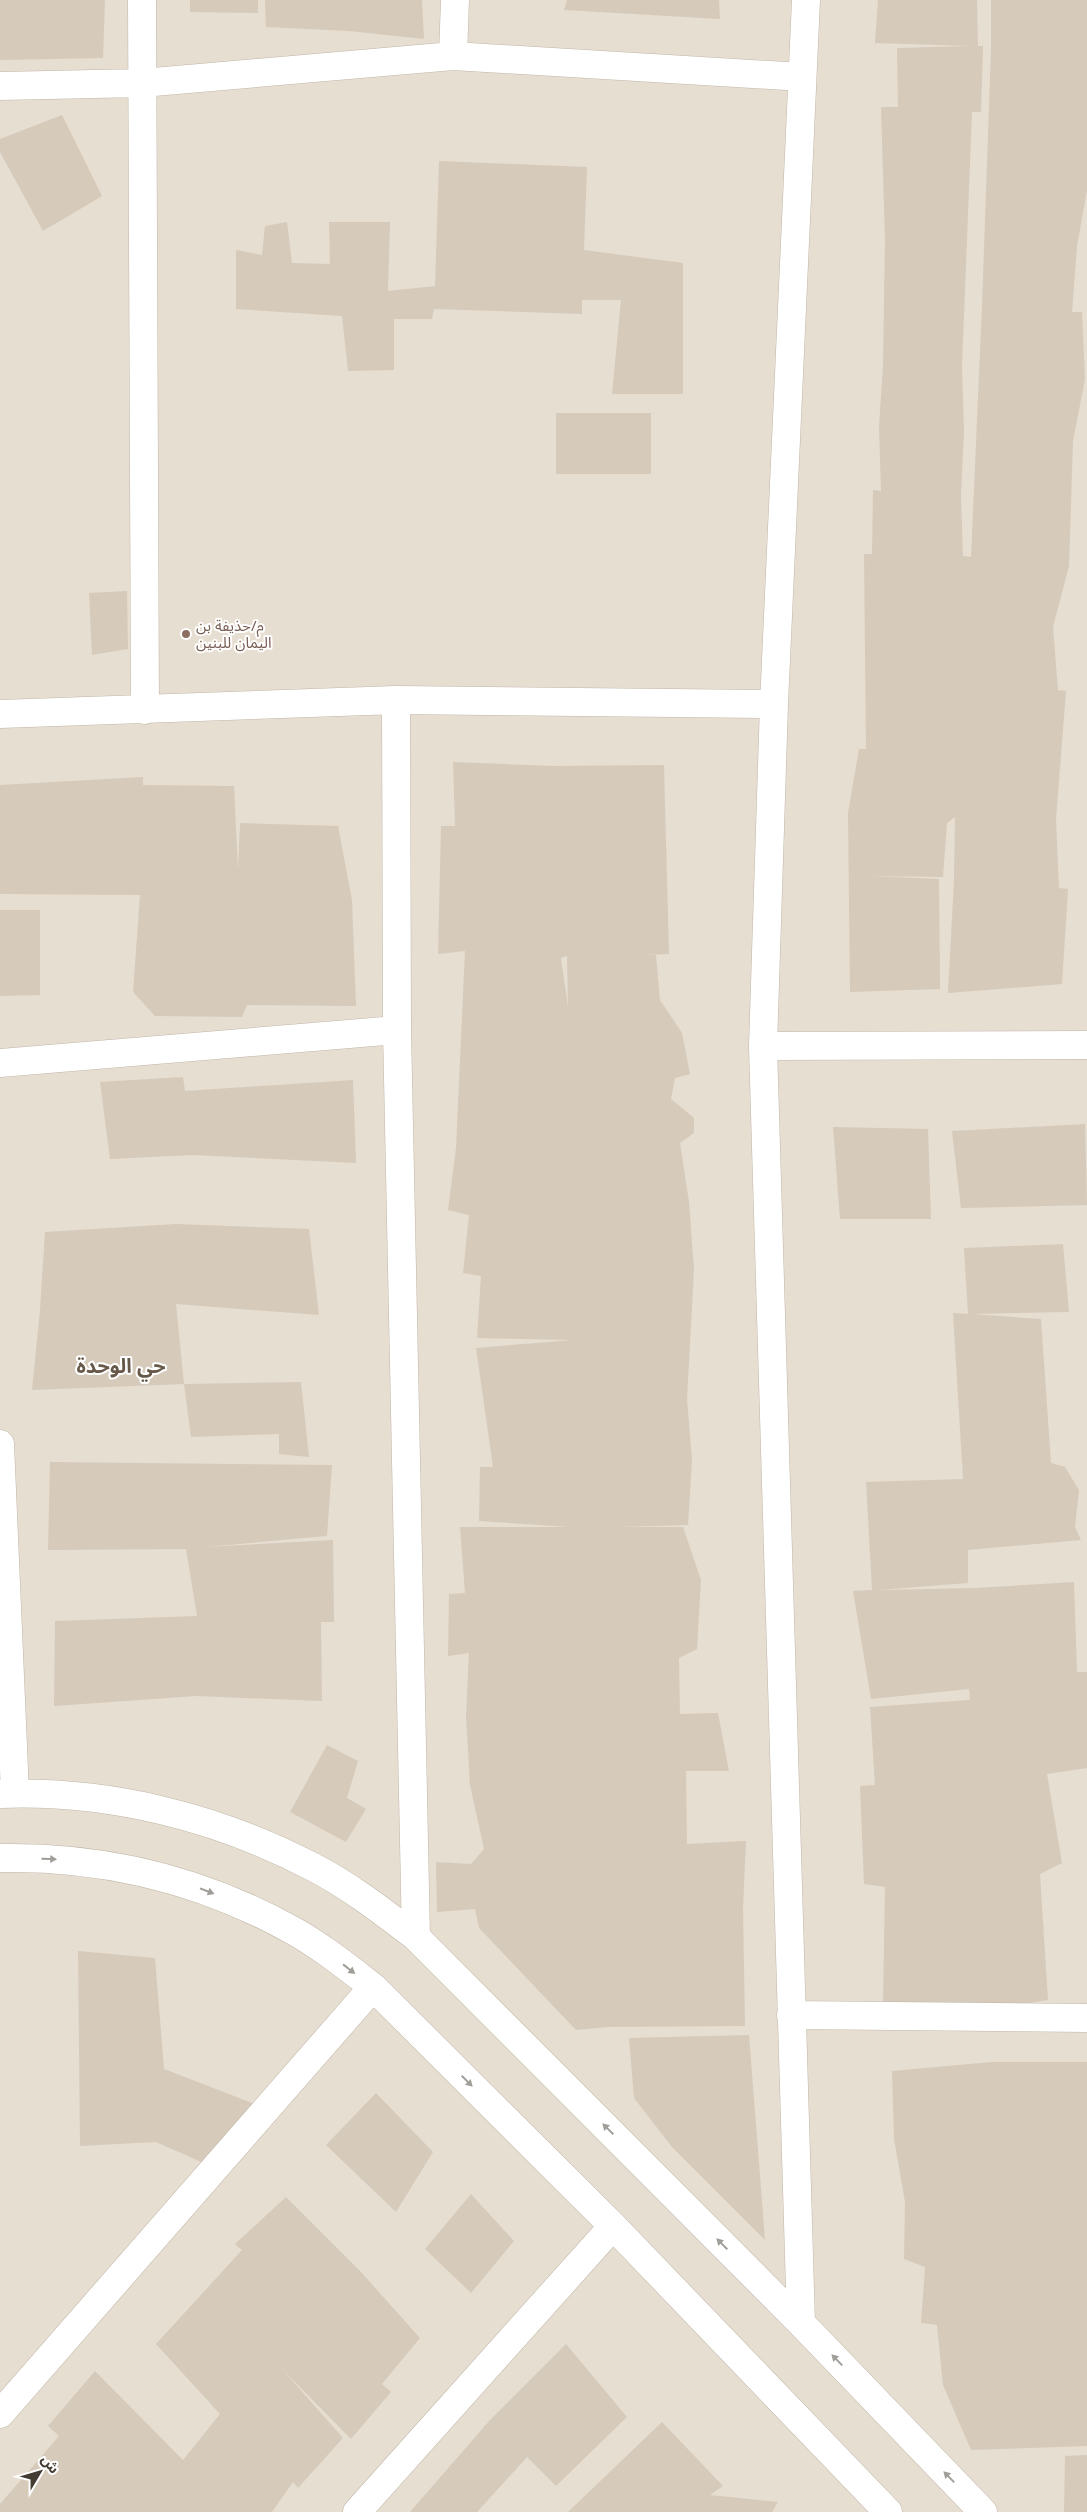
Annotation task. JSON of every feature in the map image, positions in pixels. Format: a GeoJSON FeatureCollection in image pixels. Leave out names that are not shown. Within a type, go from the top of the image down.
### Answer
{"type":"FeatureCollection","features":[{"type":"Feature","properties":{"kind":"street"},"geometry":{"type":"LineString","coordinates":[[142,0],[146,710]]}},
{"type":"Feature","properties":{"kind":"street"},"geometry":{"type":"LineString","coordinates":[[453,56],[455,0]]}},
{"type":"Feature","properties":{"kind":"street"},"geometry":{"type":"LineString","coordinates":[[801,2323],[763,1046],[774,704],[806,0]]}},
{"type":"Feature","properties":{"kind":"street"},"geometry":{"type":"LineString","coordinates":[[0,86],[142,83],[453,56],[802,77]]}},
{"type":"Feature","properties":{"kind":"street"},"geometry":{"type":"LineString","coordinates":[[0,714],[396,700],[774,704]]}},
{"type":"Feature","properties":{"kind":"street"},"geometry":{"type":"LineString","coordinates":[[396,700],[398,1030],[416,1937]]}},
{"type":"Feature","properties":{"kind":"street"},"geometry":{"type":"LineString","coordinates":[[0,1062],[398,1030]]}},
{"type":"Feature","properties":{"kind":"street"},"geometry":{"type":"LineString","coordinates":[[763,1046],[1087,1045]]}},
{"type":"Feature","properties":{"kind":"street"},"geometry":{"type":"LineString","coordinates":[[0,1444],[8,1794],[86,1797],[139,1805],[199,1820],[257,1841],[314,1868],[367,1900],[416,1937],[801,2323],[983,2512]]}},
{"type":"Feature","properties":{"kind":"street"},"geometry":{"type":"LineString","coordinates":[[0,1858],[63,1859],[112,1865],[206,1890],[293,1931],[334,1958],[373,1988],[613,2226],[888,2512]]}},
{"type":"Feature","properties":{"kind":"street"},"geometry":{"type":"LineString","coordinates":[[0,2414],[373,1988]]}},
{"type":"Feature","properties":{"kind":"street"},"geometry":{"type":"LineString","coordinates":[[792,2015],[1087,2018]]}},
{"type":"Feature","properties":{"kind":"street"},"geometry":{"type":"LineString","coordinates":[[357,2512],[613,2226]]}},
{"type":"Feature","properties":{"kind":"shaded area"},"geometry":{"type":"Polygon","coordinates":[[[0,0],[1087,0],[1087,2512],[0,2512],[0,0]]]}},
{"type":"Feature","properties":{"kind":"building"},"geometry":{"type":"Polygon","coordinates":[[[0,0],[105,0],[103,58],[0,60],[0,0]]]}},
{"type":"Feature","properties":{"kind":"building"},"geometry":{"type":"Polygon","coordinates":[[[190,0],[258,0],[258,13],[190,12],[190,0]]]}},
{"type":"Feature","properties":{"kind":"building"},"geometry":{"type":"Polygon","coordinates":[[[265,0],[422,0],[424,39],[349,31],[266,27],[265,0]]]}},
{"type":"Feature","properties":{"kind":"building"},"geometry":{"type":"Polygon","coordinates":[[[567,0],[719,0],[720,19],[564,10],[567,0]]]}},
{"type":"Feature","properties":{"kind":"building"},"geometry":{"type":"Polygon","coordinates":[[[878,0],[977,0],[978,46],[983,46],[981,112],[972,112],[962,366],[964,431],[961,495],[963,556],[971,557],[982,306],[991,0],[1087,0],[1087,190],[1077,246],[1072,312],[1082,312],[1085,379],[1073,441],[1069,566],[1053,627],[1058,690],[1066,691],[1056,819],[1059,888],[1068,889],[1062,984],[948,993],[954,880],[955,817],[947,823],[943,877],[868,876],[939,879],[940,989],[850,992],[848,813],[859,749],[866,749],[864,554],[872,554],[873,490],[881,491],[879,427],[883,365],[885,240],[881,107],[898,107],[897,48],[970,46],[875,43],[878,0]]]}},
{"type":"Feature","properties":{"kind":"building"},"geometry":{"type":"Polygon","coordinates":[[[62,115],[102,196],[43,231],[0,152],[0,139],[62,115]]]}},
{"type":"Feature","properties":{"kind":"building"},"geometry":{"type":"Polygon","coordinates":[[[439,161],[587,167],[584,250],[683,263],[683,394],[612,394],[621,300],[582,300],[582,314],[434,309],[432,319],[394,319],[394,370],[348,371],[342,316],[236,309],[236,250],[262,255],[265,226],[287,222],[292,263],[330,264],[329,222],[390,222],[388,291],[435,286],[439,161]]]}},
{"type":"Feature","properties":{"kind":"building"},"geometry":{"type":"Polygon","coordinates":[[[556,413],[651,413],[651,474],[556,474],[556,413]]]}},
{"type":"Feature","properties":{"kind":"building"},"geometry":{"type":"Polygon","coordinates":[[[127,591],[128,649],[92,655],[89,593],[127,591]]]}},
{"type":"Feature","properties":{"kind":"building"},"geometry":{"type":"Polygon","coordinates":[[[453,762],[554,766],[664,765],[669,954],[641,955],[656,955],[660,1000],[682,1033],[690,1074],[675,1078],[671,1099],[694,1118],[694,1133],[680,1143],[689,1202],[694,1270],[687,1399],[692,1460],[688,1525],[619,1527],[683,1527],[701,1580],[697,1649],[679,1658],[680,1714],[718,1713],[729,1771],[686,1771],[687,1844],[746,1841],[743,1908],[745,2026],[609,2027],[576,2030],[479,1928],[475,1909],[437,1912],[436,1862],[471,1864],[484,1849],[470,1785],[466,1716],[469,1653],[448,1656],[449,1594],[465,1593],[460,1527],[569,1527],[479,1521],[480,1467],[493,1467],[476,1348],[572,1340],[477,1338],[481,1276],[463,1273],[469,1215],[448,1210],[456,1148],[465,951],[438,954],[441,826],[455,826],[453,762]],[[567,956],[561,958],[568,1007],[567,956]]]}},
{"type":"Feature","properties":{"kind":"building"},"geometry":{"type":"Polygon","coordinates":[[[143,777],[143,785],[234,786],[238,870],[240,823],[338,826],[352,900],[356,1006],[247,1005],[242,1017],[155,1016],[133,992],[140,895],[0,894],[0,785],[143,777]]]}},
{"type":"Feature","properties":{"kind":"building"},"geometry":{"type":"Polygon","coordinates":[[[0,910],[40,910],[40,995],[0,996],[0,910]]]}},
{"type":"Feature","properties":{"kind":"building"},"geometry":{"type":"Polygon","coordinates":[[[183,1077],[185,1091],[353,1080],[356,1163],[193,1155],[110,1159],[100,1082],[183,1077]]]}},
{"type":"Feature","properties":{"kind":"building"},"geometry":{"type":"Polygon","coordinates":[[[1085,1124],[1087,1205],[961,1208],[952,1131],[1085,1124]]]}},
{"type":"Feature","properties":{"kind":"building"},"geometry":{"type":"Polygon","coordinates":[[[833,1127],[928,1129],[931,1219],[840,1219],[833,1127]]]}},
{"type":"Feature","properties":{"kind":"building"},"geometry":{"type":"Polygon","coordinates":[[[176,1224],[309,1229],[319,1315],[176,1304],[184,1384],[32,1390],[45,1232],[176,1224]]]}},
{"type":"Feature","properties":{"kind":"building"},"geometry":{"type":"Polygon","coordinates":[[[1063,1244],[1069,1312],[971,1314],[1041,1319],[1051,1463],[1065,1467],[1079,1490],[1075,1527],[1081,1540],[968,1550],[968,1583],[879,1590],[975,1588],[1074,1582],[1077,1672],[1087,1672],[1087,1768],[1047,1774],[1062,1863],[1040,1874],[1048,2000],[993,2008],[883,2005],[885,1887],[864,1884],[860,1786],[875,1785],[870,1707],[970,1700],[969,1689],[871,1699],[853,1591],[872,1590],[866,1482],[963,1479],[953,1313],[968,1314],[964,1248],[1063,1244]]]}},
{"type":"Feature","properties":{"kind":"building"},"geometry":{"type":"Polygon","coordinates":[[[301,1382],[309,1457],[279,1454],[279,1434],[191,1437],[184,1384],[301,1382]]]}},
{"type":"Feature","properties":{"kind":"building"},"geometry":{"type":"Polygon","coordinates":[[[50,1462],[332,1465],[327,1536],[205,1547],[333,1540],[334,1622],[321,1622],[322,1701],[196,1696],[54,1706],[55,1621],[197,1616],[186,1549],[48,1550],[50,1462]]]}},
{"type":"Feature","properties":{"kind":"building"},"geometry":{"type":"Polygon","coordinates":[[[327,1745],[358,1761],[347,1798],[366,1809],[346,1842],[290,1812],[327,1745]]]}},
{"type":"Feature","properties":{"kind":"building"},"geometry":{"type":"Polygon","coordinates":[[[78,1951],[155,1958],[164,2069],[268,2109],[215,2168],[156,2142],[80,2146],[78,1951]]]}},
{"type":"Feature","properties":{"kind":"building"},"geometry":{"type":"Polygon","coordinates":[[[749,2035],[765,2240],[672,2147],[634,2098],[629,2038],[749,2035]]]}},
{"type":"Feature","properties":{"kind":"building"},"geometry":{"type":"Polygon","coordinates":[[[991,2062],[1087,2062],[1087,2446],[971,2450],[943,2385],[937,2325],[921,2323],[925,2267],[904,2259],[905,2202],[894,2139],[892,2071],[991,2062]]]}},
{"type":"Feature","properties":{"kind":"building"},"geometry":{"type":"Polygon","coordinates":[[[376,2093],[433,2152],[396,2212],[326,2145],[376,2093]]]}},
{"type":"Feature","properties":{"kind":"building"},"geometry":{"type":"Polygon","coordinates":[[[471,2194],[514,2241],[471,2293],[425,2249],[471,2194]]]}},
{"type":"Feature","properties":{"kind":"building"},"geometry":{"type":"Polygon","coordinates":[[[286,2197],[361,2272],[420,2338],[382,2384],[391,2392],[351,2439],[282,2369],[343,2438],[298,2488],[293,2482],[272,2512],[0,2512],[0,2504],[59,2436],[48,2426],[95,2371],[183,2460],[220,2414],[156,2344],[242,2250],[235,2244],[286,2197]]]}},
{"type":"Feature","properties":{"kind":"building"},"geometry":{"type":"Polygon","coordinates":[[[566,2344],[627,2417],[556,2486],[527,2457],[477,2512],[410,2512],[490,2420],[566,2344]]]}},
{"type":"Feature","properties":{"kind":"building"},"geometry":{"type":"Polygon","coordinates":[[[662,2422],[723,2486],[710,2495],[778,2502],[772,2512],[568,2512],[662,2422]]]}},
{"type":"Feature","properties":{"kind":"building"},"geometry":{"type":"Polygon","coordinates":[[[1087,2455],[1087,2512],[1064,2512],[1065,2456],[1087,2455]]]}},
{"type":"Feature","properties":{"kind":"place","name":"م/حذيفة بن اليمان للبنين"},"geometry":{"type":"Point","coordinates":[186,634]}},
{"type":"Feature","properties":{"kind":"district","name":"حي الوحدة"},"geometry":{"type":"Point","coordinates":[121,1365]}}]}
